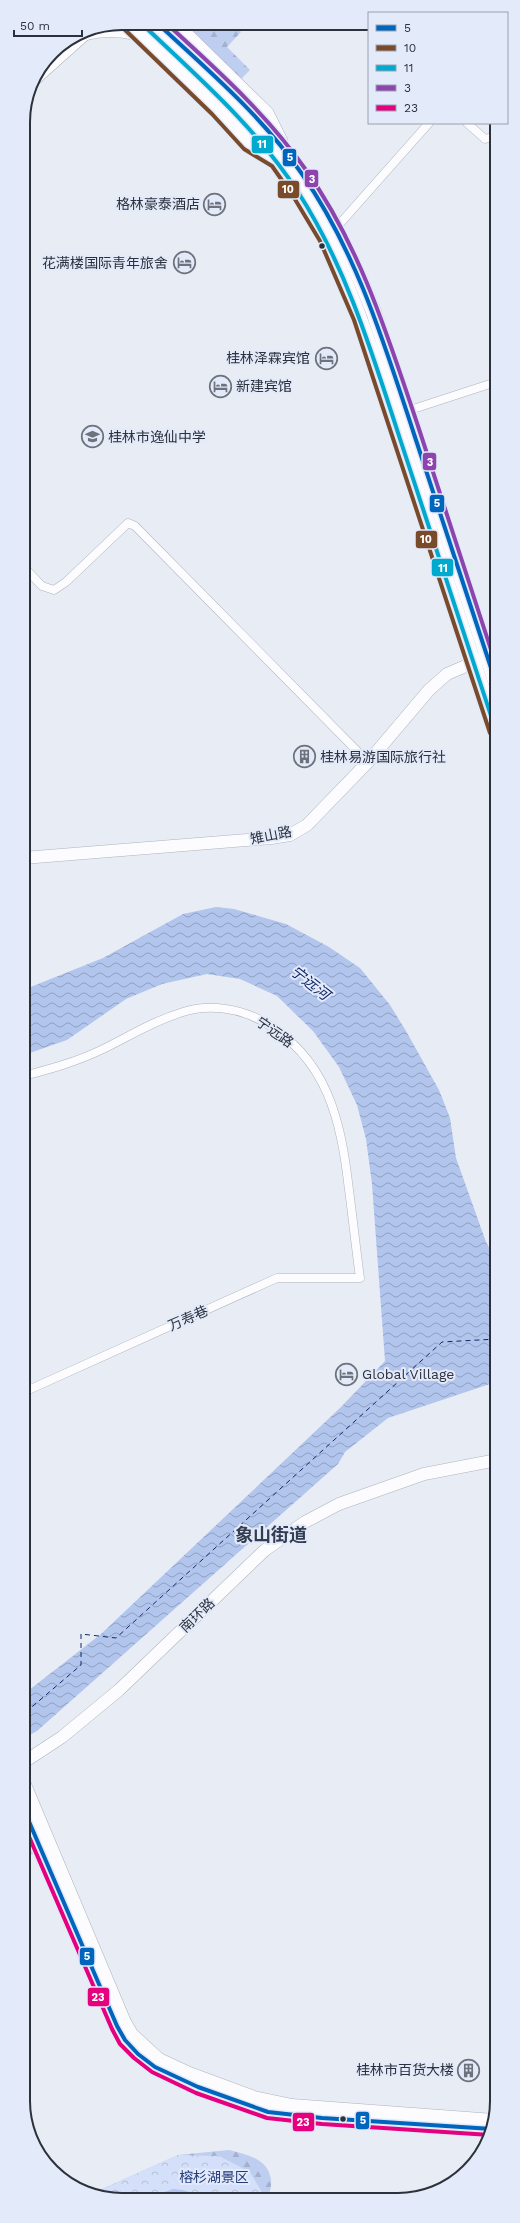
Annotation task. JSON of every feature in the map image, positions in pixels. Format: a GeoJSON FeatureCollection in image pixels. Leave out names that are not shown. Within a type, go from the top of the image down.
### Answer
{"type":"FeatureCollection","features":[{"type":"Feature","properties":{"kind":"highway"},"geometry":{"type":"LineString","coordinates":[[142,30],[260,122],[281,157],[298,193],[325,238],[348,288],[490,667]]}},
{"type":"Feature","properties":{"kind":"highway"},"geometry":{"type":"LineString","coordinates":[[164,30],[223,93]]}},
{"type":"Feature","properties":{"kind":"highway"},"geometry":{"type":"LineString","coordinates":[[281,157],[310,185],[350,254],[370,301],[407,410],[486,657],[490,687]]}},
{"type":"Feature","properties":{"kind":"main road"},"geometry":{"type":"LineString","coordinates":[[141,30],[248,144],[281,157]]}},
{"type":"Feature","properties":{"kind":"main road"},"geometry":{"type":"LineString","coordinates":[[182,30],[267,113],[281,157]]}},
{"type":"Feature","properties":{"kind":"main road"},"geometry":{"type":"LineString","coordinates":[[51,64],[70,47]]}},
{"type":"Feature","properties":{"kind":"street"},"geometry":{"type":"LineString","coordinates":[[336,228],[428,124]]}},
{"type":"Feature","properties":{"kind":"street"},"geometry":{"type":"LineString","coordinates":[[468,124],[485,139],[490,138]]}},
{"type":"Feature","properties":{"kind":"street"},"geometry":{"type":"LineString","coordinates":[[407,410],[490,384]]}},
{"type":"Feature","properties":{"kind":"street"},"geometry":{"type":"LineString","coordinates":[[30,573],[42,586],[54,590],[66,582],[128,523],[135,526],[368,762]]}},
{"type":"Feature","properties":{"kind":"street","name":"雉山路"},"geometry":{"type":"LineString","coordinates":[[30,858],[271,838],[290,835],[307,825],[368,762],[429,690],[447,674],[486,657]]}},
{"type":"Feature","properties":{"kind":"street","name":"宁远路"},"geometry":{"type":"LineString","coordinates":[[30,1074],[68,1064],[100,1051],[144,1027],[184,1012],[203,1008],[240,1011],[271,1026],[303,1053],[317,1071],[335,1112],[344,1154],[360,1278]]}},
{"type":"Feature","properties":{"kind":"street","name":"万寿巷"},"geometry":{"type":"LineString","coordinates":[[30,1389],[278,1278],[360,1278]]}},
{"type":"Feature","properties":{"kind":"street","name":"南环路"},"geometry":{"type":"LineString","coordinates":[[30,1758],[57,1741],[119,1690],[265,1550],[306,1522],[339,1504],[424,1474],[490,1461]]}},
{"type":"Feature","properties":{"kind":"street","name":"南环路"},"geometry":{"type":"LineString","coordinates":[[383,1488],[483,1469],[490,1469]]}},
{"type":"Feature","properties":{"kind":"street"},"geometry":{"type":"LineString","coordinates":[[30,1796],[125,2022],[132,2034],[159,2059],[200,2077],[273,2102],[292,2105],[488,2120]]}},
{"type":"Feature","properties":{"kind":"street"},"geometry":{"type":"LineString","coordinates":[[30,1824],[117,2026],[125,2040],[138,2054],[155,2067],[198,2087],[268,2112],[322,2118],[486,2129]]}},
{"type":"Feature","properties":{"kind":"green space"},"geometry":{"type":"Polygon","coordinates":[[[188,30],[239,30],[241,32],[227,47],[250,70],[239,81],[188,30]]]}},
{"type":"Feature","properties":{"kind":"green space"},"geometry":{"type":"Polygon","coordinates":[[[30,1834],[33,1840],[35,1854],[30,1855],[30,1834]]]}},
{"type":"Feature","properties":{"kind":"green space","name":"榕杉湖景区"},"geometry":{"type":"Polygon","coordinates":[[[229,2150],[249,2156],[261,2162],[266,2167],[271,2180],[270,2193],[116,2193],[100,2190],[178,2155],[229,2150]]]}},
{"type":"Feature","properties":{"kind":"green space","name":"榕杉湖景区"},"geometry":{"type":"Polygon","coordinates":[[[178,2155],[219,2156],[250,2172],[262,2193],[116,2193],[101,2190],[178,2155]]]}},
{"type":"Feature","properties":{"kind":"water","name":"宁远河"},"geometry":{"type":"Polygon","coordinates":[[[216,907],[234,909],[286,924],[329,947],[360,968],[390,1005],[439,1090],[450,1118],[456,1158],[486,1242],[490,1249],[490,1384],[388,1418],[345,1452],[338,1464],[37,1731],[30,1735],[30,1689],[101,1634],[341,1407],[385,1361],[372,1184],[366,1139],[357,1105],[339,1067],[313,1031],[277,996],[240,979],[207,974],[162,984],[126,999],[67,1040],[30,1053],[30,987],[103,958],[183,914],[216,907]]]}},
{"type":"Feature","properties":{"kind":"water"},"geometry":{"type":"Polygon","coordinates":[[[173,2189],[192,2193],[161,2193],[173,2189]]]}},
{"type":"Feature","properties":{"kind":"ferry route"},"geometry":{"type":"LineString","coordinates":[[30,1707],[81,1665],[81,1634],[116,1638],[442,1342],[490,1339]]}},
{"type":"Feature","properties":{"kind":"transit line","name":"10"},"geometry":{"type":"LineString","coordinates":[[125,30],[212,114],[244,149],[272,166],[293,196],[320,241],[354,320],[490,733]]}},
{"type":"Feature","properties":{"kind":"transit line","name":"11"},"geometry":{"type":"LineString","coordinates":[[148,30],[225,103],[264,146],[298,192],[331,251],[345,282],[369,345],[490,713]]}},
{"type":"Feature","properties":{"kind":"transit line","name":"5"},"geometry":{"type":"LineString","coordinates":[[165,30],[234,94],[270,133],[302,174],[338,235],[354,267],[380,333],[490,665]]}},
{"type":"Feature","properties":{"kind":"transit line","name":"3"},"geometry":{"type":"LineString","coordinates":[[173,30],[240,93],[275,130],[306,170],[342,230],[358,262],[396,359],[490,647]]}},
{"type":"Feature","properties":{"kind":"transit line","name":"5"},"geometry":{"type":"LineString","coordinates":[[30,1824],[117,2026],[125,2040],[138,2054],[155,2067],[198,2087],[268,2112],[322,2118],[486,2129]]}},
{"type":"Feature","properties":{"kind":"transit line","name":"23"},"geometry":{"type":"LineString","coordinates":[[30,1839],[112,2029],[120,2044],[134,2058],[152,2072],[196,2093],[267,2118],[322,2124],[484,2135]]}},
{"type":"Feature","properties":{"kind":"place","name":"格林豪泰酒店"},"geometry":{"type":"Point","coordinates":[215,204]}},
{"type":"Feature","properties":{"kind":"place","name":"花满楼国际青年旅舍"},"geometry":{"type":"Point","coordinates":[184,263]}},
{"type":"Feature","properties":{"kind":"place","name":"桂林泽霖宾馆"},"geometry":{"type":"Point","coordinates":[326,358]}},
{"type":"Feature","properties":{"kind":"place","name":"新建宾馆"},"geometry":{"type":"Point","coordinates":[220,386]}},
{"type":"Feature","properties":{"kind":"place","name":"桂林市逸仙中学"},"geometry":{"type":"Point","coordinates":[92,437]}},
{"type":"Feature","properties":{"kind":"place","name":"桂林易游国际旅行社"},"geometry":{"type":"Point","coordinates":[304,757]}},
{"type":"Feature","properties":{"kind":"place","name":"Global Village"},"geometry":{"type":"Point","coordinates":[347,1374]}},
{"type":"Feature","properties":{"kind":"place","name":"桂林市百货大楼"},"geometry":{"type":"Point","coordinates":[469,2070]}},
{"type":"Feature","properties":{"kind":"district","name":"象山街道"},"geometry":{"type":"Point","coordinates":[271,1535]}}]}
